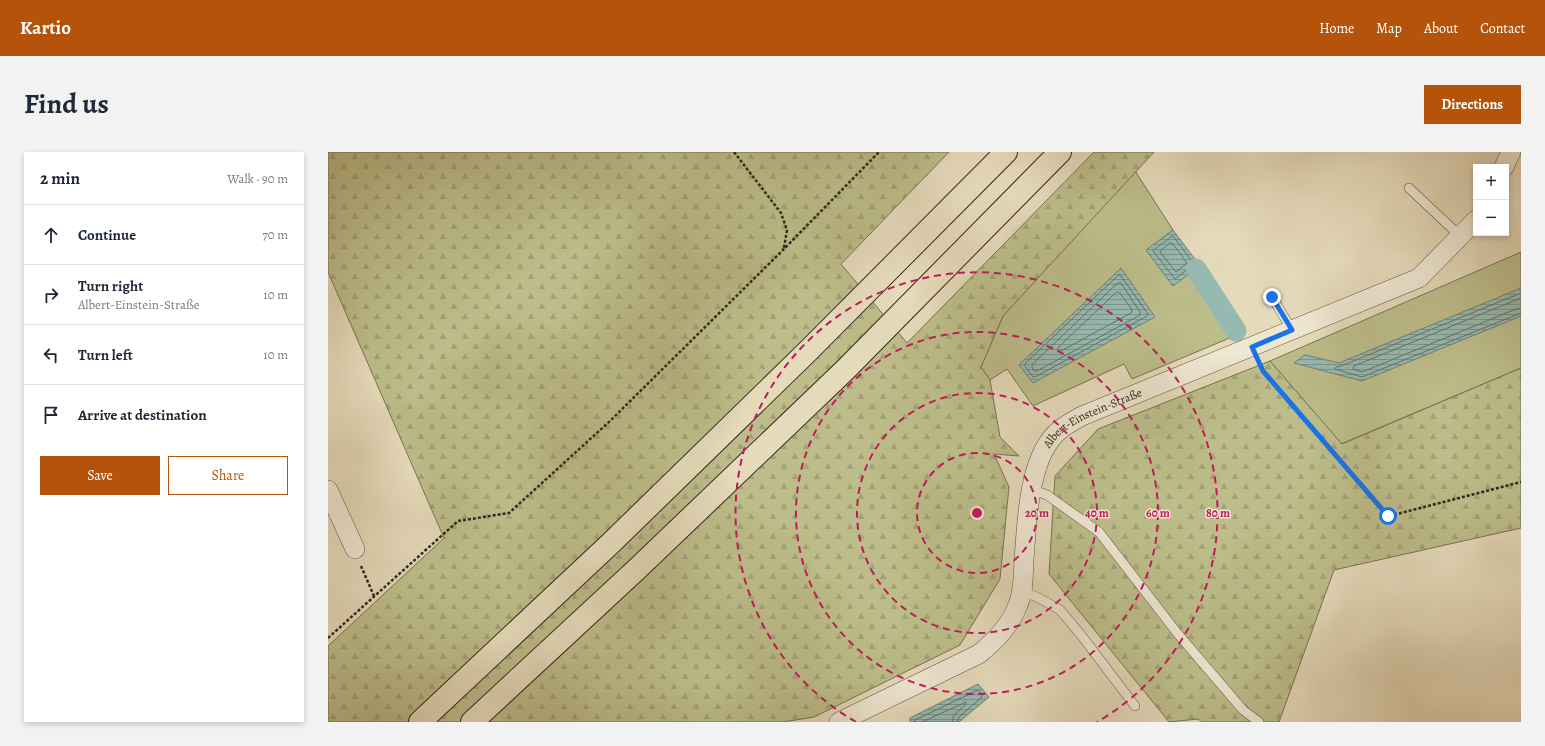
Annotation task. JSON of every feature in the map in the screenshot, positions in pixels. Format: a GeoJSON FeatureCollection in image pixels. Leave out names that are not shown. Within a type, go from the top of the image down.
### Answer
{"type":"FeatureCollection","features":[{"type":"Feature","properties":{"kind":"highway"},"geometry":{"type":"LineString","coordinates":[[420,722],[611,543],[807,352],[1006,152]]}},
{"type":"Feature","properties":{"kind":"highway"},"geometry":{"type":"LineString","coordinates":[[472,722],[637,569],[845,370],[1060,152]]}},
{"type":"Feature","properties":{"kind":"street"},"geometry":{"type":"LineString","coordinates":[[1505,164],[1511,152]]}},
{"type":"Feature","properties":{"kind":"street","name":"Albert-Einstein-Straße"},"geometry":{"type":"LineString","coordinates":[[839,722],[979,654],[995,641],[1008,625],[1018,605],[1022,591],[1028,506],[1031,489],[1039,461],[1047,445],[1060,429],[1082,416],[1419,278],[1473,223]]}},
{"type":"Feature","properties":{"kind":"street"},"geometry":{"type":"LineString","coordinates":[[328,490],[355,549]]}},
{"type":"Feature","properties":{"kind":"lane"},"geometry":{"type":"LineString","coordinates":[[1409,188],[1460,236]]}},
{"type":"Feature","properties":{"kind":"lane"},"geometry":{"type":"LineString","coordinates":[[1272,297],[1292,330]]}},
{"type":"Feature","properties":{"kind":"lane"},"geometry":{"type":"LineString","coordinates":[[1031,489],[1047,495],[1099,532],[1183,640],[1243,710],[1259,722]]}},
{"type":"Feature","properties":{"kind":"lane"},"geometry":{"type":"LineString","coordinates":[[1022,591],[1039,598],[1060,610],[1135,706]]}},
{"type":"Feature","properties":{"kind":"path"},"geometry":{"type":"LineString","coordinates":[[734,152],[781,213],[787,230],[784,249]]}},
{"type":"Feature","properties":{"kind":"path"},"geometry":{"type":"LineString","coordinates":[[328,638],[458,521],[509,513],[610,421],[784,249],[879,152]]}},
{"type":"Feature","properties":{"kind":"path"},"geometry":{"type":"LineString","coordinates":[[1252,347],[1263,371],[1388,516],[1521,482]]}},
{"type":"Feature","properties":{"kind":"path"},"geometry":{"type":"LineString","coordinates":[[355,549],[365,577],[374,596]]}},
{"type":"Feature","properties":{"kind":"green space"},"geometry":{"type":"Polygon","coordinates":[[[328,152],[949,152],[841,264],[907,343],[1094,152],[1154,152],[1003,316],[981,367],[990,380],[1000,437],[1019,456],[994,454],[1009,487],[1000,579],[960,645],[814,717],[783,722],[328,722],[328,646],[444,538],[328,272],[328,152]]]}},
{"type":"Feature","properties":{"kind":"green space"},"geometry":{"type":"Polygon","coordinates":[[[1135,171],[1173,230],[1147,250],[1173,285],[1191,273],[1232,337],[1132,379],[1124,364],[1033,406],[1007,369],[990,380],[981,367],[1003,316],[1135,171]]]}},
{"type":"Feature","properties":{"kind":"green space"},"geometry":{"type":"Polygon","coordinates":[[[1521,252],[1521,368],[1341,444],[1270,361],[1521,252]]]}},
{"type":"Feature","properties":{"kind":"green space"},"geometry":{"type":"Polygon","coordinates":[[[1270,361],[1342,444],[1521,368],[1521,528],[1334,570],[1279,722],[1202,722],[1198,719],[1169,722],[1049,574],[1055,476],[1098,429],[1270,361]]]}},
{"type":"Feature","properties":{"kind":"water"},"geometry":{"type":"Polygon","coordinates":[[[1173,230],[1200,266],[1173,286],[1146,250],[1173,230]]]}},
{"type":"Feature","properties":{"kind":"water"},"geometry":{"type":"Polygon","coordinates":[[[1121,268],[1155,317],[1033,383],[1019,365],[1121,268]]]}},
{"type":"Feature","properties":{"kind":"water"},"geometry":{"type":"Polygon","coordinates":[[[1521,288],[1521,316],[1362,381],[1294,363],[1305,355],[1339,363],[1521,288]]]}},
{"type":"Feature","properties":{"kind":"water"},"geometry":{"type":"Polygon","coordinates":[[[978,684],[989,697],[959,722],[910,722],[910,718],[978,684]]]}},
{"type":"Feature","properties":{"kind":"waterway"},"geometry":{"type":"LineString","coordinates":[[1196,269],[1236,331]]}},
{"type":"Feature","properties":{"kind":"route"},"geometry":{"type":"LineString","coordinates":[[1272,297],[1292,330],[1252,347],[1263,371],[1388,516]]}}]}
